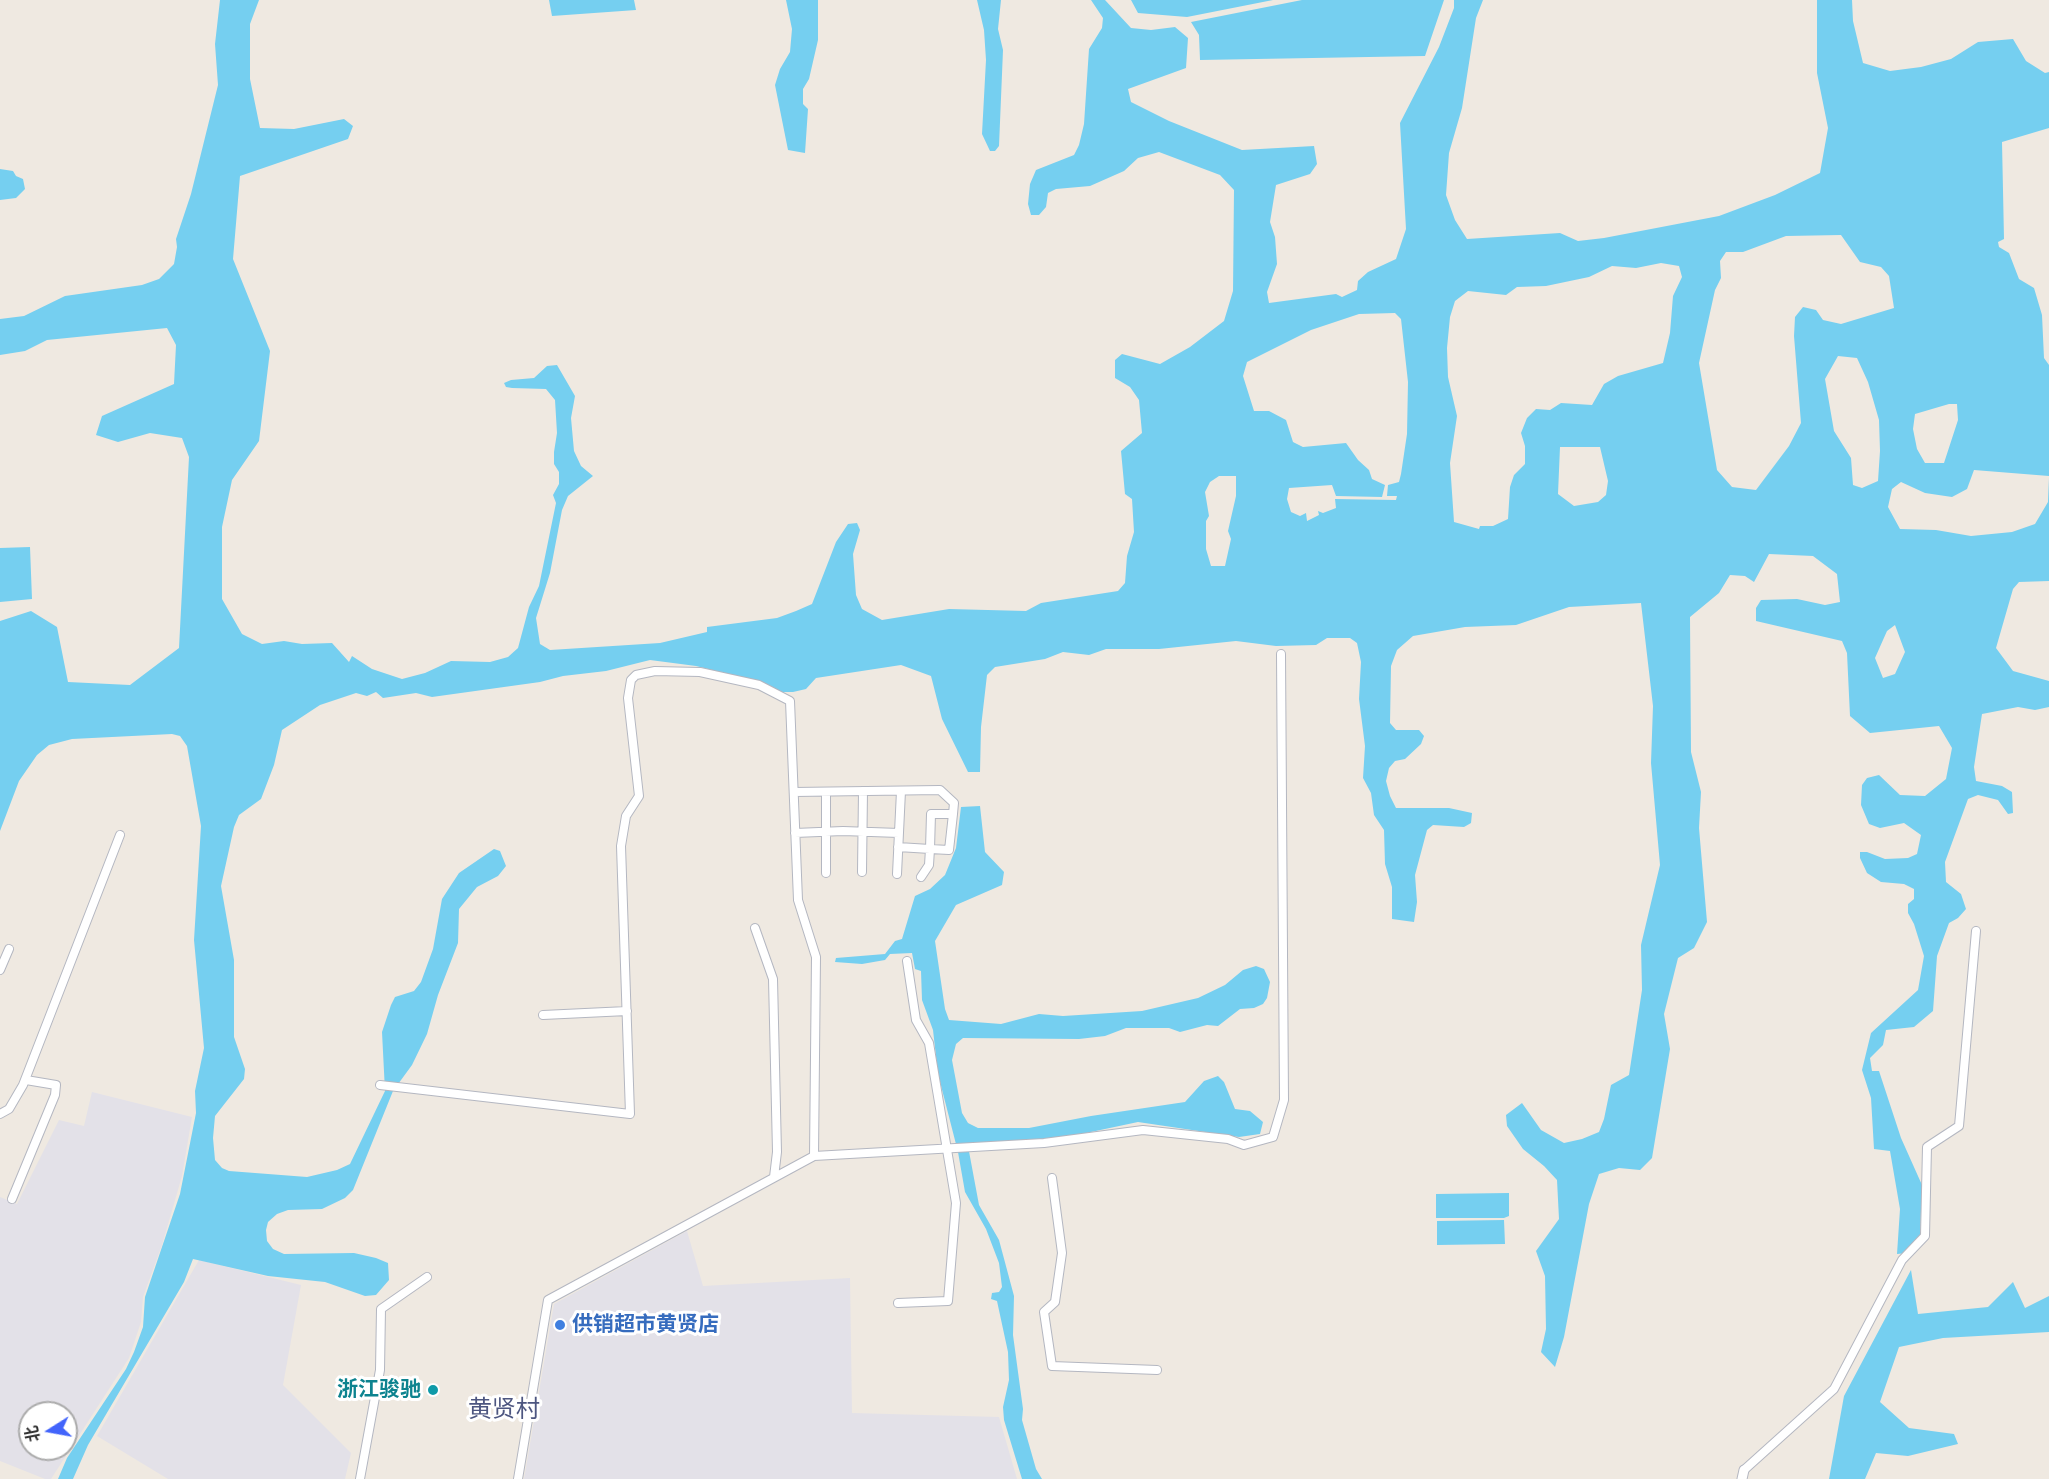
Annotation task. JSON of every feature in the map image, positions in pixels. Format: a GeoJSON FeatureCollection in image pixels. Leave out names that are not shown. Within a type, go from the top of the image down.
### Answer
{"type":"FeatureCollection","features":[{"type":"Feature","properties":{"kind":"street"},"geometry":{"type":"LineString","coordinates":[[518,1479],[548,1300],[814,1156],[1044,1143],[1143,1130],[1217,1137],[1244,1145],[1273,1137],[1284,1100],[1281,654]]}},
{"type":"Feature","properties":{"kind":"street"},"geometry":{"type":"LineString","coordinates":[[382,1085],[630,1114],[621,846],[626,816],[639,796],[628,698],[632,677],[655,671],[700,672],[759,685],[790,701],[798,900],[816,957],[814,1156]]}},
{"type":"Feature","properties":{"kind":"street"},"geometry":{"type":"LineString","coordinates":[[794,792],[940,790],[954,803],[949,850],[898,847]]}},
{"type":"Feature","properties":{"kind":"street"},"geometry":{"type":"LineString","coordinates":[[862,872],[863,791]]}},
{"type":"Feature","properties":{"kind":"street"},"geometry":{"type":"LineString","coordinates":[[897,874],[901,791]]}},
{"type":"Feature","properties":{"kind":"street"},"geometry":{"type":"LineString","coordinates":[[826,792],[826,873]]}},
{"type":"Feature","properties":{"kind":"street"},"geometry":{"type":"LineString","coordinates":[[921,876],[929,865],[931,814],[953,814]]}},
{"type":"Feature","properties":{"kind":"street"},"geometry":{"type":"LineString","coordinates":[[795,833],[863,831],[899,833]]}},
{"type":"Feature","properties":{"kind":"street"},"geometry":{"type":"LineString","coordinates":[[0,1114],[9,1109],[26,1080],[120,836]]}},
{"type":"Feature","properties":{"kind":"street"},"geometry":{"type":"LineString","coordinates":[[755,928],[773,979],[777,1152],[774,1177]]}},
{"type":"Feature","properties":{"kind":"street"},"geometry":{"type":"LineString","coordinates":[[1743,1475],[1834,1389],[1902,1260],[1925,1236],[1927,1147],[1959,1126],[1976,931]]}},
{"type":"Feature","properties":{"kind":"street"},"geometry":{"type":"LineString","coordinates":[[0,970],[9,949]]}},
{"type":"Feature","properties":{"kind":"street"},"geometry":{"type":"LineString","coordinates":[[898,1303],[948,1300],[957,1203],[951,1149],[929,1043],[916,1020],[908,961]]}},
{"type":"Feature","properties":{"kind":"street"},"geometry":{"type":"LineString","coordinates":[[543,1015],[627,1011]]}},
{"type":"Feature","properties":{"kind":"street"},"geometry":{"type":"LineString","coordinates":[[12,1199],[55,1095],[56,1086],[26,1080]]}},
{"type":"Feature","properties":{"kind":"street"},"geometry":{"type":"LineString","coordinates":[[1052,1178],[1062,1253],[1055,1302],[1044,1312],[1052,1366],[1157,1370]]}},
{"type":"Feature","properties":{"kind":"street"},"geometry":{"type":"LineString","coordinates":[[360,1479],[380,1370],[381,1310],[428,1277]]}},
{"type":"Feature","properties":{"kind":"shaded area"},"geometry":{"type":"Polygon","coordinates":[[[92,1092],[192,1117],[182,1176],[162,1245],[143,1297],[141,1322],[129,1358],[78,1437],[78,1401],[18,1401],[18,1461],[63,1461],[51,1479],[45,1479],[0,1461],[0,1197],[17,1204],[59,1120],[84,1126],[92,1092]]]}},
{"type":"Feature","properties":{"kind":"shaded area"},"geometry":{"type":"Polygon","coordinates":[[[687,1231],[703,1286],[850,1278],[852,1413],[999,1417],[1017,1479],[524,1479],[554,1304],[687,1231]]]}},
{"type":"Feature","properties":{"kind":"shaded area"},"geometry":{"type":"Polygon","coordinates":[[[199,1260],[301,1285],[283,1385],[351,1453],[345,1479],[168,1479],[97,1436],[199,1260]]]}},
{"type":"Feature","properties":{"kind":"water"},"geometry":{"type":"Polygon","coordinates":[[[220,0],[259,0],[250,24],[250,79],[260,128],[294,129],[344,119],[353,126],[348,139],[240,176],[233,259],[270,351],[259,441],[232,480],[222,527],[222,599],[242,634],[262,644],[284,641],[302,644],[332,643],[349,662],[352,656],[372,669],[402,679],[425,673],[451,661],[490,662],[508,657],[518,648],[529,607],[539,586],[556,503],[553,495],[559,484],[559,472],[554,464],[557,433],[555,400],[546,389],[512,388],[506,387],[504,383],[511,380],[534,378],[547,366],[557,365],[575,396],[571,418],[574,451],[581,466],[593,476],[568,496],[562,510],[550,573],[536,618],[540,644],[550,650],[660,643],[707,632],[707,627],[777,618],[796,611],[812,604],[836,542],[848,524],[857,523],[860,530],[853,554],[856,595],[862,609],[882,620],[949,609],[1026,611],[1041,603],[1118,591],[1125,583],[1127,556],[1134,532],[1132,499],[1125,494],[1121,451],[1142,433],[1139,400],[1130,387],[1115,378],[1115,360],[1122,354],[1160,364],[1190,347],[1224,321],[1233,291],[1234,190],[1220,175],[1159,152],[1138,158],[1124,171],[1090,186],[1056,189],[1048,193],[1046,207],[1039,215],[1031,215],[1028,204],[1030,184],[1036,170],[1074,155],[1079,145],[1084,124],[1089,49],[1102,28],[1103,18],[1091,0],[1105,0],[1131,28],[1151,30],[1175,27],[1188,38],[1186,68],[1128,89],[1131,102],[1169,121],[1242,150],[1314,146],[1317,164],[1310,174],[1276,185],[1270,222],[1275,237],[1277,264],[1267,292],[1269,303],[1336,294],[1342,297],[1357,290],[1358,281],[1368,272],[1396,259],[1406,229],[1400,123],[1439,47],[1454,8],[1454,0],[1483,0],[1476,18],[1462,108],[1449,153],[1446,195],[1455,220],[1467,239],[1560,233],[1578,241],[1604,238],[1719,216],[1775,195],[1820,173],[1828,128],[1817,73],[1817,0],[1852,0],[1853,21],[1863,63],[1890,71],[1921,67],[1951,59],[1978,42],[2013,39],[2026,61],[2045,73],[2049,72],[2049,128],[2002,142],[2004,239],[1998,242],[1999,247],[2009,253],[2019,279],[2034,288],[2042,315],[2044,358],[2049,365],[2049,476],[1974,470],[1967,489],[1952,497],[1925,493],[1901,482],[1892,489],[1888,507],[1900,529],[1936,530],[1971,536],[2012,532],[2035,524],[2048,502],[2049,478],[2049,581],[2019,582],[2013,589],[1996,648],[2013,671],[2049,681],[2049,707],[2035,710],[2018,707],[1982,714],[1974,767],[1976,781],[2002,786],[2012,792],[2013,813],[2008,814],[1998,800],[1978,795],[1968,799],[1945,862],[1946,882],[1961,894],[1966,909],[1958,918],[1949,923],[1937,956],[1933,1011],[1914,1027],[1886,1030],[1883,1045],[1870,1058],[1872,1071],[1879,1071],[1901,1138],[1922,1185],[1920,1235],[1908,1253],[1897,1254],[1900,1209],[1890,1151],[1874,1149],[1871,1098],[1862,1070],[1871,1033],[1918,990],[1924,956],[1908,913],[1908,904],[1914,899],[1914,889],[1904,884],[1881,882],[1867,873],[1860,858],[1860,852],[1867,852],[1885,859],[1908,858],[1917,854],[1921,835],[1904,823],[1880,828],[1869,824],[1861,805],[1862,785],[1867,778],[1879,775],[1900,795],[1925,796],[1946,779],[1952,748],[1939,726],[1870,733],[1850,716],[1847,653],[1842,641],[1756,621],[1756,608],[1761,600],[1797,599],[1825,605],[1840,602],[1837,574],[1813,556],[1769,554],[1754,582],[1745,576],[1730,575],[1719,593],[1690,617],[1691,752],[1701,792],[1699,828],[1707,922],[1694,948],[1678,958],[1664,1014],[1670,1049],[1652,1158],[1640,1170],[1619,1168],[1599,1174],[1589,1204],[1564,1337],[1555,1367],[1541,1352],[1546,1329],[1545,1276],[1536,1251],[1559,1219],[1557,1180],[1523,1149],[1507,1126],[1506,1115],[1522,1103],[1541,1130],[1564,1143],[1582,1139],[1599,1132],[1611,1085],[1629,1075],[1642,990],[1641,945],[1660,865],[1651,763],[1653,706],[1641,603],[1569,607],[1516,625],[1465,627],[1413,636],[1397,650],[1391,666],[1390,723],[1396,730],[1419,730],[1424,736],[1421,744],[1405,759],[1395,761],[1389,768],[1386,781],[1390,796],[1396,808],[1449,808],[1472,813],[1471,823],[1464,827],[1433,825],[1427,830],[1415,875],[1417,902],[1414,922],[1392,919],[1392,887],[1385,864],[1384,830],[1374,815],[1371,793],[1363,778],[1365,746],[1359,699],[1361,662],[1357,643],[1350,638],[1327,638],[1316,645],[1276,646],[1236,641],[1159,649],[1106,649],[1089,655],[1063,652],[1045,659],[995,667],[987,675],[981,727],[980,772],[968,772],[942,719],[931,676],[901,665],[816,678],[806,689],[793,692],[781,692],[760,682],[696,666],[650,660],[606,671],[432,697],[416,693],[383,698],[376,692],[367,696],[356,693],[320,705],[282,730],[274,765],[261,799],[239,815],[234,827],[221,886],[234,960],[234,1037],[245,1069],[244,1079],[215,1116],[213,1138],[215,1160],[222,1168],[229,1171],[307,1177],[337,1170],[350,1164],[385,1091],[382,1032],[391,1005],[395,997],[414,991],[421,982],[433,949],[442,899],[459,873],[494,849],[500,851],[506,866],[498,876],[477,887],[459,909],[458,943],[438,995],[427,1034],[412,1065],[393,1091],[353,1190],[345,1198],[322,1209],[288,1210],[277,1214],[268,1222],[267,1241],[273,1249],[284,1254],[354,1253],[376,1258],[388,1263],[389,1280],[376,1295],[365,1296],[325,1282],[268,1276],[193,1259],[184,1282],[88,1445],[73,1479],[58,1479],[66,1461],[78,1461],[78,1441],[126,1369],[134,1352],[143,1327],[145,1297],[180,1194],[196,1113],[195,1091],[204,1048],[194,940],[201,826],[187,746],[180,736],[172,734],[72,739],[49,745],[37,755],[19,781],[0,831],[0,621],[31,611],[57,627],[68,682],[130,685],[179,648],[189,457],[182,438],[150,433],[118,442],[96,435],[102,416],[174,384],[176,345],[167,328],[47,340],[25,351],[0,355],[0,319],[24,316],[65,296],[142,285],[159,279],[174,264],[176,239],[191,194],[218,85],[215,44],[220,0]],[[1841,235],[1786,236],[1743,252],[1726,252],[1720,261],[1721,278],[1715,290],[1699,363],[1717,470],[1732,487],[1756,490],[1789,446],[1801,423],[1794,336],[1795,317],[1803,307],[1816,310],[1823,320],[1841,324],[1894,308],[1889,276],[1881,267],[1860,262],[1841,235]],[[1661,263],[1636,268],[1612,266],[1589,277],[1546,286],[1517,287],[1506,295],[1468,291],[1455,301],[1450,317],[1447,348],[1448,377],[1457,416],[1450,463],[1454,522],[1479,529],[1480,526],[1493,526],[1508,519],[1510,487],[1514,475],[1525,464],[1525,446],[1521,433],[1527,418],[1536,409],[1550,410],[1561,403],[1592,405],[1604,384],[1618,376],[1663,363],[1670,333],[1673,296],[1682,277],[1679,266],[1661,263]],[[1395,313],[1359,314],[1311,330],[1247,362],[1243,376],[1254,411],[1269,411],[1286,420],[1293,442],[1303,447],[1346,443],[1358,460],[1369,470],[1372,479],[1385,485],[1382,497],[1336,496],[1332,485],[1289,488],[1287,499],[1291,512],[1300,516],[1306,513],[1307,521],[1319,515],[1318,511],[1323,513],[1336,508],[1335,499],[1396,500],[1397,496],[1387,496],[1388,485],[1399,482],[1407,434],[1408,382],[1401,319],[1395,313]],[[1838,356],[1825,379],[1834,431],[1851,458],[1853,485],[1862,488],[1878,481],[1880,451],[1879,420],[1868,382],[1857,358],[1838,356]],[[1949,404],[1915,414],[1913,429],[1917,449],[1925,463],[1944,463],[1958,420],[1957,404],[1949,404]],[[1560,447],[1558,494],[1574,506],[1598,502],[1606,495],[1608,481],[1600,447],[1560,447]],[[1219,476],[1210,482],[1205,492],[1209,516],[1206,521],[1206,549],[1211,566],[1225,566],[1231,539],[1228,531],[1236,496],[1236,476],[1219,476]],[[1895,625],[1887,631],[1875,658],[1883,678],[1895,674],[1905,652],[1895,625]]]}},
{"type":"Feature","properties":{"kind":"water"},"geometry":{"type":"Polygon","coordinates":[[[549,0],[634,0],[636,10],[552,16],[549,0]]]}},
{"type":"Feature","properties":{"kind":"water"},"geometry":{"type":"Polygon","coordinates":[[[786,0],[818,0],[818,40],[809,79],[803,89],[803,104],[808,109],[805,153],[788,150],[775,85],[780,69],[790,52],[792,29],[786,0]]]}},
{"type":"Feature","properties":{"kind":"water"},"geometry":{"type":"Polygon","coordinates":[[[977,0],[1001,0],[998,29],[1003,50],[999,146],[995,151],[990,151],[982,134],[986,60],[984,30],[977,0]]]}},
{"type":"Feature","properties":{"kind":"water"},"geometry":{"type":"Polygon","coordinates":[[[1131,0],[1273,0],[1187,17],[1138,13],[1131,0]]]}},
{"type":"Feature","properties":{"kind":"water"},"geometry":{"type":"Polygon","coordinates":[[[1302,0],[1444,0],[1425,56],[1200,60],[1199,35],[1191,22],[1302,0]]]}},
{"type":"Feature","properties":{"kind":"water"},"geometry":{"type":"Polygon","coordinates":[[[0,169],[13,171],[16,176],[23,179],[25,189],[16,198],[0,200],[0,169]]]}},
{"type":"Feature","properties":{"kind":"water"},"geometry":{"type":"Polygon","coordinates":[[[30,547],[32,599],[0,602],[0,548],[30,547]]]}},
{"type":"Feature","properties":{"kind":"water"},"geometry":{"type":"Polygon","coordinates":[[[980,806],[985,852],[1004,872],[1002,885],[956,905],[935,941],[945,1009],[949,1020],[1001,1024],[1039,1014],[1063,1016],[1142,1011],[1198,998],[1225,985],[1243,970],[1256,966],[1264,969],[1270,982],[1267,998],[1263,1004],[1254,1008],[1240,1009],[1218,1026],[1207,1025],[1180,1032],[1169,1028],[1126,1028],[1105,1036],[1079,1039],[963,1038],[956,1044],[952,1060],[962,1113],[968,1123],[978,1128],[1029,1128],[1185,1102],[1204,1081],[1218,1076],[1224,1082],[1235,1109],[1250,1111],[1263,1122],[1260,1134],[1239,1137],[1138,1122],[1072,1136],[968,1146],[979,1205],[999,1240],[1014,1296],[1013,1335],[1023,1409],[1022,1420],[1036,1469],[1042,1479],[1022,1479],[1004,1420],[1003,1407],[1009,1380],[1008,1352],[997,1301],[991,1299],[992,1293],[999,1292],[1002,1287],[999,1263],[986,1229],[965,1192],[958,1152],[938,1074],[933,1030],[922,1000],[921,971],[915,969],[912,953],[890,954],[885,960],[862,964],[835,962],[836,958],[885,954],[895,941],[902,939],[915,896],[930,889],[945,875],[956,848],[961,807],[980,806]]]}},
{"type":"Feature","properties":{"kind":"water"},"geometry":{"type":"Polygon","coordinates":[[[1509,1193],[1509,1216],[1504,1218],[1436,1218],[1436,1194],[1509,1193]]]}},
{"type":"Feature","properties":{"kind":"water"},"geometry":{"type":"Polygon","coordinates":[[[1504,1220],[1505,1244],[1437,1245],[1437,1221],[1504,1220]]]}},
{"type":"Feature","properties":{"kind":"water"},"geometry":{"type":"Polygon","coordinates":[[[1911,1270],[1918,1314],[1988,1307],[2013,1282],[2025,1308],[2049,1296],[2049,1332],[1943,1338],[1899,1347],[1880,1402],[1909,1428],[1954,1434],[1958,1444],[1908,1456],[1876,1453],[1865,1479],[1829,1479],[1844,1396],[1911,1270]]]}},
{"type":"Feature","properties":{"kind":"place","name":"供销超市黄贤店"},"geometry":{"type":"Point","coordinates":[560,1325]}},
{"type":"Feature","properties":{"kind":"place","name":"浙江骏驰"},"geometry":{"type":"Point","coordinates":[433,1390]}},
{"type":"Feature","properties":{"kind":"district","name":"黄贤村"},"geometry":{"type":"Point","coordinates":[504,1410]}}]}
